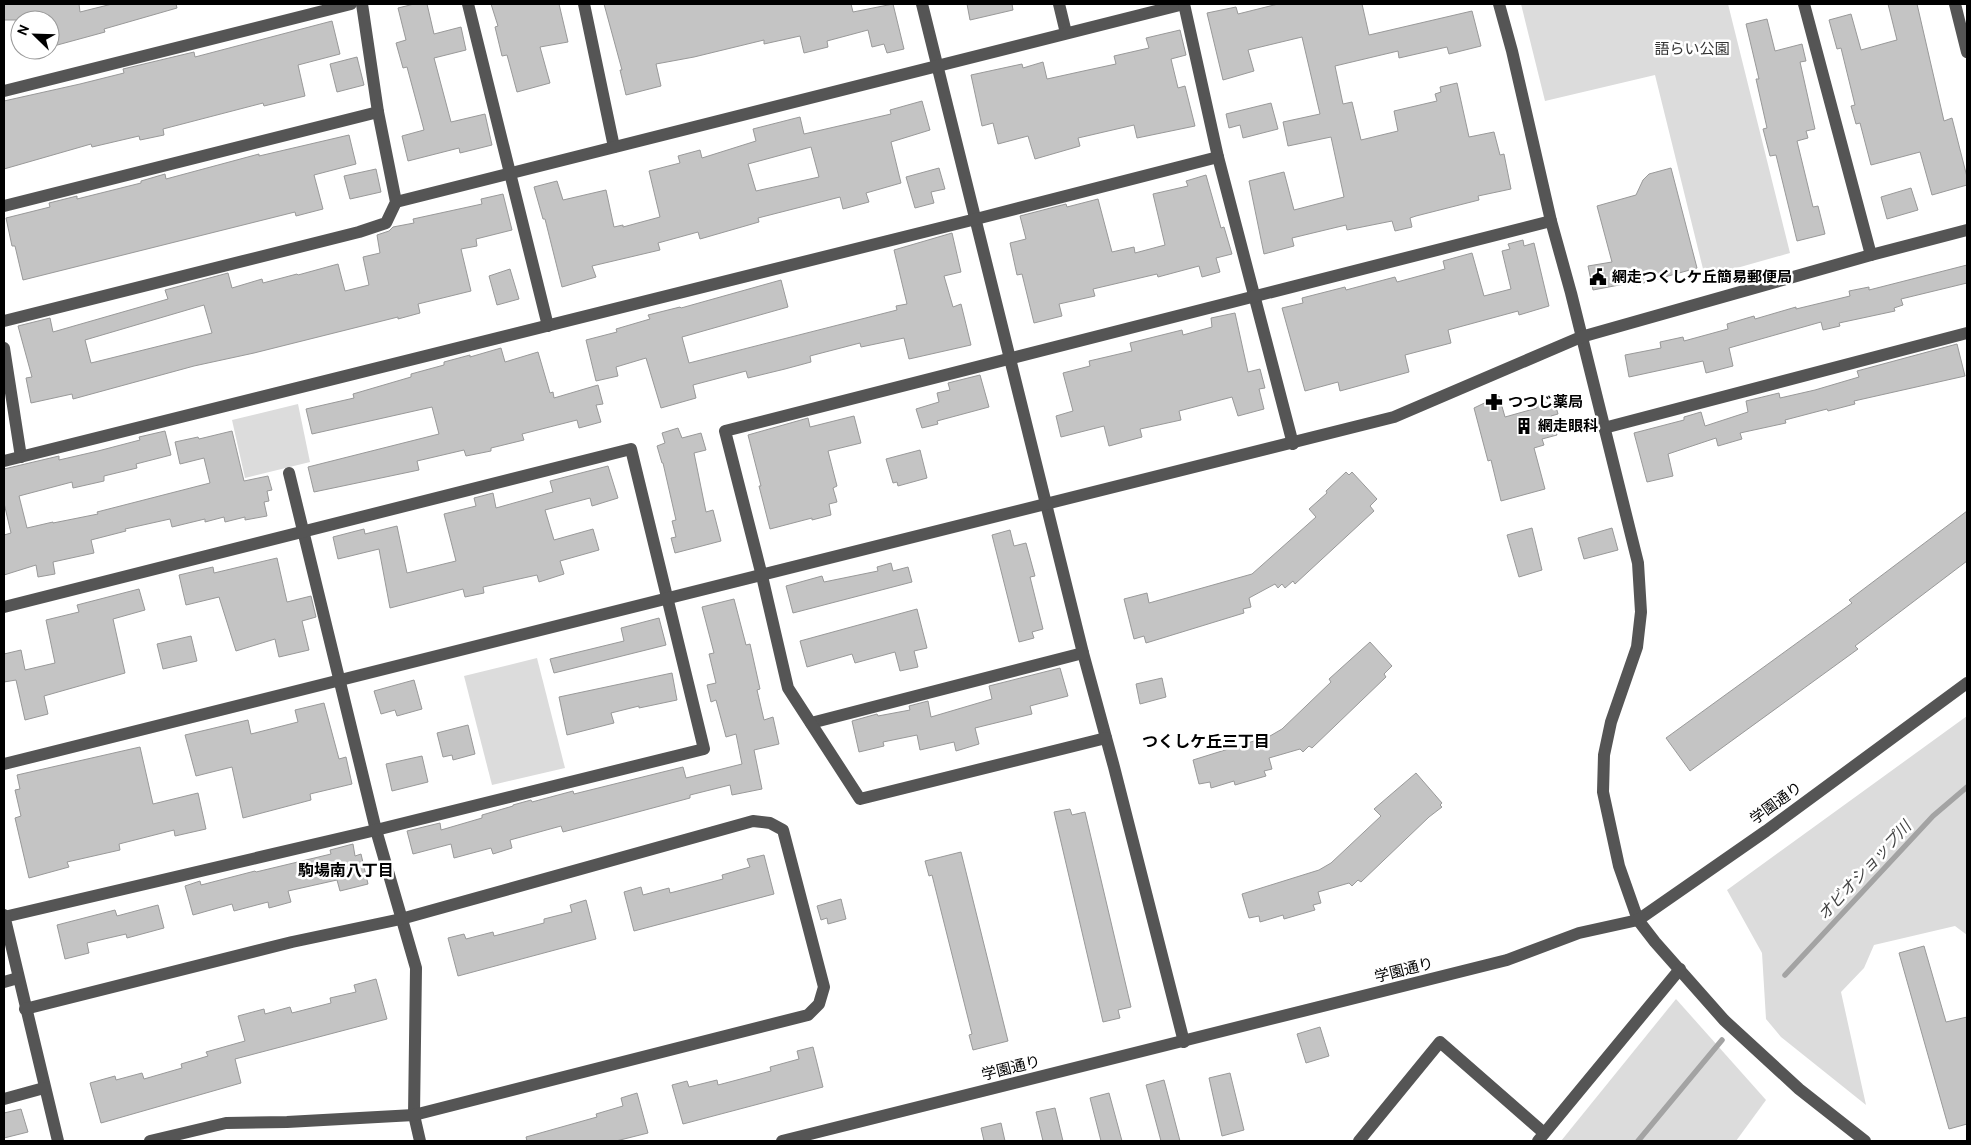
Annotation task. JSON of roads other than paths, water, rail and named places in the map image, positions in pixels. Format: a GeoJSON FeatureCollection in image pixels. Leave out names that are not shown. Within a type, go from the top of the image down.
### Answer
{"type":"FeatureCollection","features":[{"type":"Feature","properties":{"kind":"street"},"geometry":{"type":"LineString","coordinates":[[4,91],[351,4]]}},
{"type":"Feature","properties":{"kind":"street"},"geometry":{"type":"LineString","coordinates":[[4,321],[386,223],[396,202],[378,112],[362,4]]}},
{"type":"Feature","properties":{"kind":"street"},"geometry":{"type":"LineString","coordinates":[[468,4],[548,326]]}},
{"type":"Feature","properties":{"kind":"street"},"geometry":{"type":"LineString","coordinates":[[584,4],[614,147]]}},
{"type":"Feature","properties":{"kind":"street"},"geometry":{"type":"LineString","coordinates":[[922,4],[1083,653],[1184,1042]]}},
{"type":"Feature","properties":{"kind":"street"},"geometry":{"type":"LineString","coordinates":[[1059,4],[1066,33]]}},
{"type":"Feature","properties":{"kind":"street"},"geometry":{"type":"LineString","coordinates":[[396,202],[1184,4],[1218,157],[1293,444]]}},
{"type":"Feature","properties":{"kind":"street"},"geometry":{"type":"LineString","coordinates":[[1499,4],[1512,51],[1551,221],[1638,564],[1642,612],[1636,647],[1609,730],[1604,755],[1603,792],[1619,866],[1638,920],[1724,1020],[1799,1089],[1865,1141]]}},
{"type":"Feature","properties":{"kind":"street"},"geometry":{"type":"LineString","coordinates":[[1804,4],[1871,255]]}},
{"type":"Feature","properties":{"kind":"street"},"geometry":{"type":"LineString","coordinates":[[1955,4],[1967,52]]}},
{"type":"Feature","properties":{"kind":"street"},"geometry":{"type":"LineString","coordinates":[[4,206],[378,112]]}},
{"type":"Feature","properties":{"kind":"street"},"geometry":{"type":"LineString","coordinates":[[4,461],[1218,157]]}},
{"type":"Feature","properties":{"kind":"street"},"geometry":{"type":"LineString","coordinates":[[1106,738],[860,799],[788,688],[725,431],[1551,221]]}},
{"type":"Feature","properties":{"kind":"street"},"geometry":{"type":"LineString","coordinates":[[4,764],[1394,418],[1581,337],[1871,255],[1967,230]]}},
{"type":"Feature","properties":{"kind":"street"},"geometry":{"type":"LineString","coordinates":[[1604,428],[1967,333]]}},
{"type":"Feature","properties":{"kind":"street"},"geometry":{"type":"LineString","coordinates":[[4,348],[21,457]]}},
{"type":"Feature","properties":{"kind":"street"},"geometry":{"type":"LineString","coordinates":[[4,608],[631,449],[704,749],[376,830],[4,916],[58,1141]]}},
{"type":"Feature","properties":{"kind":"street"},"geometry":{"type":"LineString","coordinates":[[289,473],[376,830],[416,968],[414,1115],[420,1141]]}},
{"type":"Feature","properties":{"kind":"street"},"geometry":{"type":"LineString","coordinates":[[811,722],[1083,653]]}},
{"type":"Feature","properties":{"kind":"street","name":"学園通り"},"geometry":{"type":"LineString","coordinates":[[782,1141],[1507,960],[1579,933],[1638,920],[1766,831],[1967,683]]}},
{"type":"Feature","properties":{"kind":"street"},"geometry":{"type":"LineString","coordinates":[[25,1008],[292,942],[401,919],[753,821],[770,823],[783,830],[824,987],[819,1004],[808,1015],[414,1115],[287,1122],[226,1122],[150,1141]]}},
{"type":"Feature","properties":{"kind":"street"},"geometry":{"type":"LineString","coordinates":[[1359,1141],[1440,1042],[1541,1137],[1680,969]]}},
{"type":"Feature","properties":{"kind":"street"},"geometry":{"type":"LineString","coordinates":[[4,982],[18,978]]}},
{"type":"Feature","properties":{"kind":"street"},"geometry":{"type":"LineString","coordinates":[[4,1099],[44,1088]]}},
{"type":"Feature","properties":{"kind":"waterway","name":"オビオショップ川"},"geometry":{"type":"LineString","coordinates":[[1785,975],[1933,816],[1967,787]]}},
{"type":"Feature","properties":{"kind":"waterway","name":"オビオショップ川"},"geometry":{"type":"LineString","coordinates":[[1638,1141],[1722,1040]]}},
{"type":"Feature","properties":{"kind":"place","name":"網走つくしケ丘簡易郵便局"},"geometry":{"type":"Point","coordinates":[1598,277]}},
{"type":"Feature","properties":{"kind":"place","name":"つつじ薬局"},"geometry":{"type":"Point","coordinates":[1494,402]}},
{"type":"Feature","properties":{"kind":"place","name":"網走眼科"},"geometry":{"type":"Point","coordinates":[1524,426]}},
{"type":"Feature","properties":{"kind":"district","name":"つくしケ丘三丁目"},"geometry":{"type":"Point","coordinates":[1206,741]}},
{"type":"Feature","properties":{"kind":"district","name":"駒場南八丁目"},"geometry":{"type":"Point","coordinates":[346,870]}},
{"type":"Feature","properties":{"kind":"park label","name":"語らい公園"},"geometry":{"type":"Point","coordinates":[1692,49]}}]}
